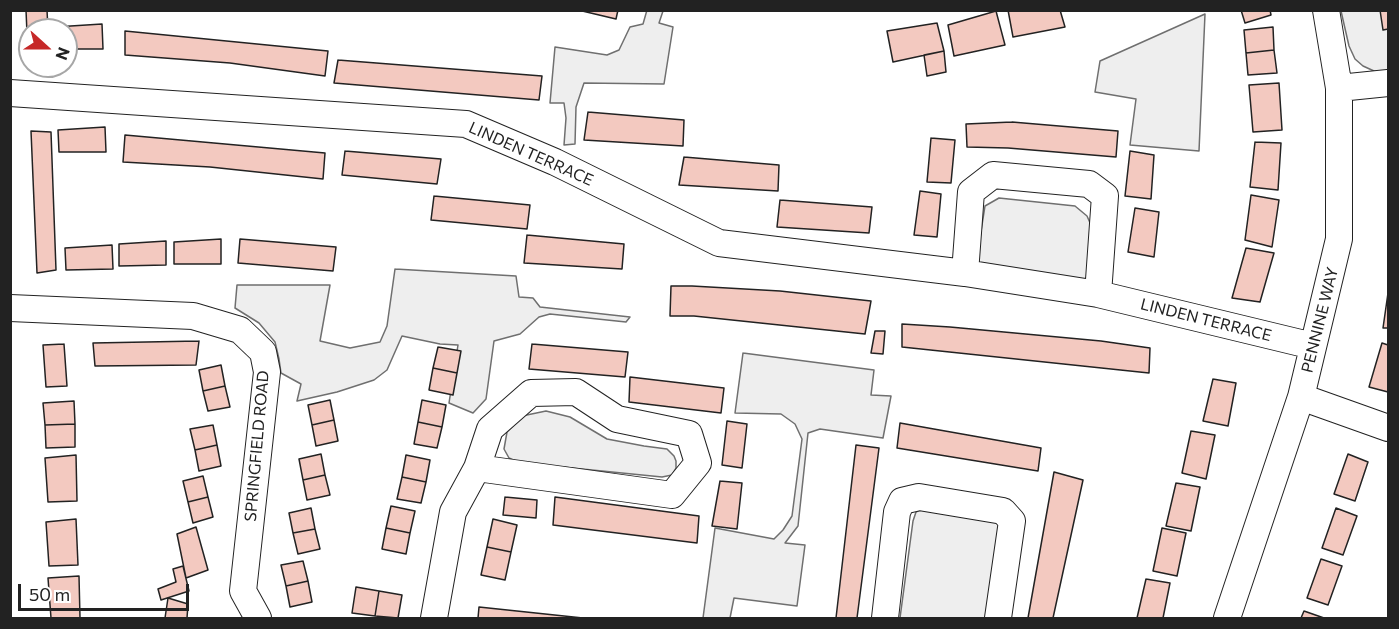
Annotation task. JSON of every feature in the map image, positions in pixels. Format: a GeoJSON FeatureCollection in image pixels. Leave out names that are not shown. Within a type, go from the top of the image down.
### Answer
{"type":"FeatureCollection","features":[{"type":"Feature","properties":{"kind":"street","name":"PENNINE WAY"},"geometry":{"type":"LineString","coordinates":[[1227,618],[1301,397],[1339,239],[1339,88],[1326,10]]}},
{"type":"Feature","properties":{"kind":"street"},"geometry":{"type":"LineString","coordinates":[[1339,88],[1389,83]]}},
{"type":"Feature","properties":{"kind":"street","name":"LINDEN TERRACE"},"geometry":{"type":"LineString","coordinates":[[10,93],[466,124],[555,162],[719,243],[965,273],[1098,294],[1313,346]]}},
{"type":"Feature","properties":{"kind":"street"},"geometry":{"type":"LineString","coordinates":[[965,273],[971,192],[993,175],[1089,184],[1106,196],[1098,294]]}},
{"type":"Feature","properties":{"kind":"street","name":"SPRINGFIELD ROAD"},"geometry":{"type":"LineString","coordinates":[[10,308],[193,316],[240,330],[263,352],[267,372],[243,591],[258,618]]}},
{"type":"Feature","properties":{"kind":"street"},"geometry":{"type":"LineString","coordinates":[[434,618],[453,512],[477,468],[490,429],[531,393],[576,392],[617,418],[688,434],[698,464],[672,495],[477,468]]}},
{"type":"Feature","properties":{"kind":"street"},"geometry":{"type":"LineString","coordinates":[[1301,397],[1389,428]]}},
{"type":"Feature","properties":{"kind":"street"},"geometry":{"type":"LineString","coordinates":[[885,618],[897,512],[902,501],[919,497],[1003,511],[1012,521],[998,618]]}},
{"type":"Feature","properties":{"kind":"shaded area"},"geometry":{"type":"Polygon","coordinates":[[[647,10],[663,11],[659,23],[673,27],[664,84],[584,83],[576,107],[575,144],[564,145],[566,118],[564,103],[550,103],[555,47],[607,55],[619,50],[630,27],[643,24],[647,10]]]}},
{"type":"Feature","properties":{"kind":"shaded area"},"geometry":{"type":"Polygon","coordinates":[[[1341,11],[1388,11],[1388,73],[1382,74],[1374,71],[1355,59],[1349,46],[1341,11]]]}},
{"type":"Feature","properties":{"kind":"shaded area"},"geometry":{"type":"Polygon","coordinates":[[[1205,14],[1199,151],[1130,145],[1136,99],[1095,92],[1100,61],[1205,14]]]}},
{"type":"Feature","properties":{"kind":"shaded area"},"geometry":{"type":"Polygon","coordinates":[[[999,198],[1075,206],[1087,216],[1091,225],[1086,286],[978,269],[977,257],[985,206],[999,198]]]}},
{"type":"Feature","properties":{"kind":"shaded area"},"geometry":{"type":"Polygon","coordinates":[[[395,269],[516,276],[519,297],[533,298],[540,307],[630,317],[626,322],[550,314],[539,317],[520,334],[494,341],[486,399],[473,413],[449,403],[458,345],[440,344],[402,336],[387,370],[374,380],[337,392],[297,401],[301,384],[281,373],[275,342],[259,323],[235,308],[237,285],[330,285],[320,341],[350,348],[380,342],[387,326],[395,269]]]}},
{"type":"Feature","properties":{"kind":"shaded area"},"geometry":{"type":"Polygon","coordinates":[[[743,353],[874,370],[871,395],[891,396],[883,438],[820,429],[808,433],[798,526],[785,543],[805,545],[797,606],[734,598],[730,618],[703,618],[715,528],[774,539],[792,516],[802,439],[795,424],[781,414],[735,413],[743,353]]]}},
{"type":"Feature","properties":{"kind":"shaded area"},"geometry":{"type":"Polygon","coordinates":[[[546,411],[570,417],[607,439],[667,449],[674,456],[676,468],[672,475],[662,477],[562,467],[526,466],[509,458],[504,449],[507,432],[522,416],[546,411]]]}},
{"type":"Feature","properties":{"kind":"shaded area"},"geometry":{"type":"Polygon","coordinates":[[[923,508],[994,520],[1001,524],[989,618],[900,618],[913,521],[916,512],[923,508]]]}},
{"type":"Feature","properties":{"kind":"building"},"geometry":{"type":"Polygon","coordinates":[[[26,10],[47,10],[47,18],[26,18],[26,10]]]}},
{"type":"Feature","properties":{"kind":"building"},"geometry":{"type":"Polygon","coordinates":[[[578,10],[618,10],[616,19],[578,10]]]}},
{"type":"Feature","properties":{"kind":"building"},"geometry":{"type":"Polygon","coordinates":[[[1008,10],[1060,10],[1065,27],[1013,37],[1008,10]]]}},
{"type":"Feature","properties":{"kind":"building"},"geometry":{"type":"Polygon","coordinates":[[[1241,10],[1270,10],[1271,15],[1245,23],[1241,10]]]}},
{"type":"Feature","properties":{"kind":"building"},"geometry":{"type":"Polygon","coordinates":[[[1380,10],[1388,10],[1388,29],[1383,30],[1380,10]]]}},
{"type":"Feature","properties":{"kind":"building"},"geometry":{"type":"Polygon","coordinates":[[[996,11],[1005,45],[954,56],[948,25],[996,11]]]}},
{"type":"Feature","properties":{"kind":"building"},"geometry":{"type":"Polygon","coordinates":[[[937,23],[944,51],[893,62],[887,31],[937,23]]]}},
{"type":"Feature","properties":{"kind":"building"},"geometry":{"type":"Polygon","coordinates":[[[102,24],[103,49],[78,49],[78,26],[102,24]]]}},
{"type":"Feature","properties":{"kind":"building"},"geometry":{"type":"Polygon","coordinates":[[[1273,27],[1274,50],[1246,53],[1244,30],[1273,27]]]}},
{"type":"Feature","properties":{"kind":"building"},"geometry":{"type":"Polygon","coordinates":[[[125,31],[328,51],[325,76],[230,63],[125,55],[125,31]]]}},
{"type":"Feature","properties":{"kind":"building"},"geometry":{"type":"Polygon","coordinates":[[[1274,50],[1277,73],[1248,75],[1246,53],[1274,50]]]}},
{"type":"Feature","properties":{"kind":"building"},"geometry":{"type":"Polygon","coordinates":[[[944,51],[946,72],[927,76],[924,55],[944,51]]]}},
{"type":"Feature","properties":{"kind":"building"},"geometry":{"type":"Polygon","coordinates":[[[338,60],[542,76],[539,100],[334,83],[338,60]]]}},
{"type":"Feature","properties":{"kind":"building"},"geometry":{"type":"Polygon","coordinates":[[[1279,83],[1282,130],[1253,132],[1249,85],[1279,83]]]}},
{"type":"Feature","properties":{"kind":"building"},"geometry":{"type":"Polygon","coordinates":[[[588,112],[684,120],[683,146],[584,140],[588,112]]]}},
{"type":"Feature","properties":{"kind":"building"},"geometry":{"type":"Polygon","coordinates":[[[1012,122],[1118,131],[1116,157],[967,147],[966,124],[1012,122]]]}},
{"type":"Feature","properties":{"kind":"building"},"geometry":{"type":"Polygon","coordinates":[[[105,127],[106,152],[59,152],[58,130],[105,127]]]}},
{"type":"Feature","properties":{"kind":"building"},"geometry":{"type":"Polygon","coordinates":[[[31,131],[51,132],[56,270],[37,273],[31,131]]]}},
{"type":"Feature","properties":{"kind":"building"},"geometry":{"type":"Polygon","coordinates":[[[125,135],[325,153],[323,179],[210,167],[123,162],[125,135]]]}},
{"type":"Feature","properties":{"kind":"building"},"geometry":{"type":"Polygon","coordinates":[[[931,138],[955,140],[951,183],[927,182],[931,138]]]}},
{"type":"Feature","properties":{"kind":"building"},"geometry":{"type":"Polygon","coordinates":[[[1255,142],[1281,143],[1278,190],[1250,187],[1255,142]]]}},
{"type":"Feature","properties":{"kind":"building"},"geometry":{"type":"Polygon","coordinates":[[[345,151],[441,159],[437,184],[342,175],[345,151]]]}},
{"type":"Feature","properties":{"kind":"building"},"geometry":{"type":"Polygon","coordinates":[[[1130,151],[1154,155],[1151,199],[1125,196],[1130,151]]]}},
{"type":"Feature","properties":{"kind":"building"},"geometry":{"type":"Polygon","coordinates":[[[684,157],[779,165],[778,191],[679,185],[684,157]]]}},
{"type":"Feature","properties":{"kind":"building"},"geometry":{"type":"Polygon","coordinates":[[[920,191],[941,194],[937,237],[914,235],[920,191]]]}},
{"type":"Feature","properties":{"kind":"building"},"geometry":{"type":"Polygon","coordinates":[[[1251,195],[1279,200],[1272,247],[1245,240],[1251,195]]]}},
{"type":"Feature","properties":{"kind":"building"},"geometry":{"type":"Polygon","coordinates":[[[434,196],[530,205],[527,229],[431,220],[434,196]]]}},
{"type":"Feature","properties":{"kind":"building"},"geometry":{"type":"Polygon","coordinates":[[[780,200],[872,207],[869,233],[777,227],[780,200]]]}},
{"type":"Feature","properties":{"kind":"building"},"geometry":{"type":"Polygon","coordinates":[[[1135,208],[1159,212],[1154,257],[1128,252],[1135,208]]]}},
{"type":"Feature","properties":{"kind":"building"},"geometry":{"type":"Polygon","coordinates":[[[527,235],[624,244],[622,269],[524,263],[527,235]]]}},
{"type":"Feature","properties":{"kind":"building"},"geometry":{"type":"Polygon","coordinates":[[[221,239],[221,264],[174,264],[174,242],[221,239]]]}},
{"type":"Feature","properties":{"kind":"building"},"geometry":{"type":"Polygon","coordinates":[[[240,239],[336,247],[333,271],[238,263],[240,239]]]}},
{"type":"Feature","properties":{"kind":"building"},"geometry":{"type":"Polygon","coordinates":[[[166,241],[166,265],[119,266],[119,244],[166,241]]]}},
{"type":"Feature","properties":{"kind":"building"},"geometry":{"type":"Polygon","coordinates":[[[112,245],[113,269],[66,270],[65,248],[112,245]]]}},
{"type":"Feature","properties":{"kind":"building"},"geometry":{"type":"Polygon","coordinates":[[[1246,248],[1274,253],[1260,302],[1232,298],[1246,248]]]}},
{"type":"Feature","properties":{"kind":"building"},"geometry":{"type":"Polygon","coordinates":[[[671,286],[780,291],[871,301],[865,334],[694,316],[670,316],[671,286]]]}},
{"type":"Feature","properties":{"kind":"building"},"geometry":{"type":"Polygon","coordinates":[[[1388,293],[1388,328],[1383,328],[1388,293]]]}},
{"type":"Feature","properties":{"kind":"building"},"geometry":{"type":"Polygon","coordinates":[[[902,324],[1101,341],[1150,348],[1149,373],[902,347],[902,324]]]}},
{"type":"Feature","properties":{"kind":"building"},"geometry":{"type":"Polygon","coordinates":[[[875,331],[885,331],[883,354],[871,353],[875,331]]]}},
{"type":"Feature","properties":{"kind":"building"},"geometry":{"type":"Polygon","coordinates":[[[199,341],[196,365],[95,366],[93,343],[199,341]]]}},
{"type":"Feature","properties":{"kind":"building"},"geometry":{"type":"Polygon","coordinates":[[[1382,343],[1388,345],[1388,392],[1369,387],[1382,343]]]}},
{"type":"Feature","properties":{"kind":"building"},"geometry":{"type":"Polygon","coordinates":[[[64,344],[67,386],[46,387],[43,345],[64,344]]]}},
{"type":"Feature","properties":{"kind":"building"},"geometry":{"type":"Polygon","coordinates":[[[532,344],[628,352],[625,377],[529,369],[532,344]]]}},
{"type":"Feature","properties":{"kind":"building"},"geometry":{"type":"Polygon","coordinates":[[[438,347],[461,351],[457,373],[433,368],[438,347]]]}},
{"type":"Feature","properties":{"kind":"building"},"geometry":{"type":"Polygon","coordinates":[[[221,365],[225,386],[203,391],[199,370],[221,365]]]}},
{"type":"Feature","properties":{"kind":"building"},"geometry":{"type":"Polygon","coordinates":[[[433,368],[457,373],[453,395],[429,390],[433,368]]]}},
{"type":"Feature","properties":{"kind":"building"},"geometry":{"type":"Polygon","coordinates":[[[630,377],[724,388],[721,413],[629,402],[630,377]]]}},
{"type":"Feature","properties":{"kind":"building"},"geometry":{"type":"Polygon","coordinates":[[[1213,379],[1236,383],[1228,426],[1203,421],[1213,379]]]}},
{"type":"Feature","properties":{"kind":"building"},"geometry":{"type":"Polygon","coordinates":[[[225,386],[230,407],[208,411],[203,391],[225,386]]]}},
{"type":"Feature","properties":{"kind":"building"},"geometry":{"type":"Polygon","coordinates":[[[330,400],[334,420],[312,425],[308,405],[330,400]]]}},
{"type":"Feature","properties":{"kind":"building"},"geometry":{"type":"Polygon","coordinates":[[[422,400],[446,405],[442,427],[418,422],[422,400]]]}},
{"type":"Feature","properties":{"kind":"building"},"geometry":{"type":"Polygon","coordinates":[[[74,401],[75,424],[45,425],[43,403],[74,401]]]}},
{"type":"Feature","properties":{"kind":"building"},"geometry":{"type":"Polygon","coordinates":[[[334,420],[338,441],[316,446],[312,425],[334,420]]]}},
{"type":"Feature","properties":{"kind":"building"},"geometry":{"type":"Polygon","coordinates":[[[727,421],[747,424],[742,468],[722,465],[727,421]]]}},
{"type":"Feature","properties":{"kind":"building"},"geometry":{"type":"Polygon","coordinates":[[[418,422],[442,427],[437,448],[414,444],[418,422]]]}},
{"type":"Feature","properties":{"kind":"building"},"geometry":{"type":"Polygon","coordinates":[[[900,423],[1041,448],[1038,471],[897,448],[900,423]]]}},
{"type":"Feature","properties":{"kind":"building"},"geometry":{"type":"Polygon","coordinates":[[[75,424],[75,447],[46,448],[45,425],[75,424]]]}},
{"type":"Feature","properties":{"kind":"building"},"geometry":{"type":"Polygon","coordinates":[[[213,425],[217,445],[195,450],[190,429],[213,425]]]}},
{"type":"Feature","properties":{"kind":"building"},"geometry":{"type":"Polygon","coordinates":[[[1191,431],[1215,435],[1206,479],[1182,473],[1191,431]]]}},
{"type":"Feature","properties":{"kind":"building"},"geometry":{"type":"Polygon","coordinates":[[[217,445],[221,466],[199,471],[195,450],[217,445]]]}},
{"type":"Feature","properties":{"kind":"building"},"geometry":{"type":"Polygon","coordinates":[[[856,445],[879,448],[857,618],[836,618],[856,445]]]}},
{"type":"Feature","properties":{"kind":"building"},"geometry":{"type":"Polygon","coordinates":[[[321,454],[325,475],[303,480],[299,459],[321,454]]]}},
{"type":"Feature","properties":{"kind":"building"},"geometry":{"type":"Polygon","coordinates":[[[1348,454],[1368,462],[1355,501],[1334,494],[1348,454]]]}},
{"type":"Feature","properties":{"kind":"building"},"geometry":{"type":"Polygon","coordinates":[[[76,455],[77,501],[48,502],[45,458],[76,455]]]}},
{"type":"Feature","properties":{"kind":"building"},"geometry":{"type":"Polygon","coordinates":[[[406,455],[430,460],[426,482],[402,477],[406,455]]]}},
{"type":"Feature","properties":{"kind":"building"},"geometry":{"type":"Polygon","coordinates":[[[1054,472],[1083,480],[1053,618],[1028,618],[1054,472]]]}},
{"type":"Feature","properties":{"kind":"building"},"geometry":{"type":"Polygon","coordinates":[[[325,475],[330,495],[307,500],[303,480],[325,475]]]}},
{"type":"Feature","properties":{"kind":"building"},"geometry":{"type":"Polygon","coordinates":[[[203,476],[208,497],[188,502],[183,481],[203,476]]]}},
{"type":"Feature","properties":{"kind":"building"},"geometry":{"type":"Polygon","coordinates":[[[402,477],[426,482],[421,503],[397,499],[402,477]]]}},
{"type":"Feature","properties":{"kind":"building"},"geometry":{"type":"Polygon","coordinates":[[[720,481],[742,483],[737,529],[712,526],[720,481]]]}},
{"type":"Feature","properties":{"kind":"building"},"geometry":{"type":"Polygon","coordinates":[[[1176,483],[1200,487],[1191,531],[1166,526],[1176,483]]]}},
{"type":"Feature","properties":{"kind":"building"},"geometry":{"type":"Polygon","coordinates":[[[208,497],[213,517],[193,523],[188,502],[208,497]]]}},
{"type":"Feature","properties":{"kind":"building"},"geometry":{"type":"Polygon","coordinates":[[[505,497],[537,500],[536,518],[503,515],[505,497]]]}},
{"type":"Feature","properties":{"kind":"building"},"geometry":{"type":"Polygon","coordinates":[[[555,497],[699,516],[697,543],[553,525],[555,497]]]}},
{"type":"Feature","properties":{"kind":"building"},"geometry":{"type":"Polygon","coordinates":[[[391,506],[415,511],[410,533],[386,528],[391,506]]]}},
{"type":"Feature","properties":{"kind":"building"},"geometry":{"type":"Polygon","coordinates":[[[311,508],[315,529],[293,533],[289,513],[311,508]]]}},
{"type":"Feature","properties":{"kind":"building"},"geometry":{"type":"Polygon","coordinates":[[[1336,508],[1357,516],[1343,555],[1322,548],[1336,508]]]}},
{"type":"Feature","properties":{"kind":"building"},"geometry":{"type":"Polygon","coordinates":[[[76,519],[78,565],[49,566],[46,522],[76,519]]]}},
{"type":"Feature","properties":{"kind":"building"},"geometry":{"type":"Polygon","coordinates":[[[493,519],[517,525],[511,552],[487,547],[493,519]]]}},
{"type":"Feature","properties":{"kind":"building"},"geometry":{"type":"Polygon","coordinates":[[[196,527],[208,570],[186,578],[177,534],[196,527]]]}},
{"type":"Feature","properties":{"kind":"building"},"geometry":{"type":"Polygon","coordinates":[[[386,528],[410,533],[406,554],[382,549],[386,528]]]}},
{"type":"Feature","properties":{"kind":"building"},"geometry":{"type":"Polygon","coordinates":[[[1162,528],[1186,533],[1177,576],[1153,571],[1162,528]]]}},
{"type":"Feature","properties":{"kind":"building"},"geometry":{"type":"Polygon","coordinates":[[[315,529],[320,549],[298,554],[293,533],[315,529]]]}},
{"type":"Feature","properties":{"kind":"building"},"geometry":{"type":"Polygon","coordinates":[[[487,547],[511,552],[505,580],[481,575],[487,547]]]}},
{"type":"Feature","properties":{"kind":"building"},"geometry":{"type":"Polygon","coordinates":[[[1321,559],[1342,566],[1328,605],[1307,598],[1321,559]]]}},
{"type":"Feature","properties":{"kind":"building"},"geometry":{"type":"Polygon","coordinates":[[[303,561],[308,581],[286,586],[281,565],[303,561]]]}},
{"type":"Feature","properties":{"kind":"building"},"geometry":{"type":"Polygon","coordinates":[[[183,566],[189,591],[161,600],[158,589],[176,582],[173,569],[183,566]]]}},
{"type":"Feature","properties":{"kind":"building"},"geometry":{"type":"Polygon","coordinates":[[[79,576],[80,618],[51,618],[48,578],[79,576]]]}},
{"type":"Feature","properties":{"kind":"building"},"geometry":{"type":"Polygon","coordinates":[[[1146,579],[1170,583],[1163,618],[1137,618],[1146,579]]]}},
{"type":"Feature","properties":{"kind":"building"},"geometry":{"type":"Polygon","coordinates":[[[308,581],[312,602],[290,607],[286,586],[308,581]]]}},
{"type":"Feature","properties":{"kind":"building"},"geometry":{"type":"Polygon","coordinates":[[[356,587],[379,591],[375,616],[352,613],[356,587]]]}},
{"type":"Feature","properties":{"kind":"building"},"geometry":{"type":"Polygon","coordinates":[[[379,591],[402,595],[398,618],[375,616],[379,591]]]}},
{"type":"Feature","properties":{"kind":"building"},"geometry":{"type":"Polygon","coordinates":[[[168,598],[188,604],[187,618],[165,618],[168,598]]]}},
{"type":"Feature","properties":{"kind":"building"},"geometry":{"type":"Polygon","coordinates":[[[479,607],[583,618],[478,618],[479,607]]]}},
{"type":"Feature","properties":{"kind":"building"},"geometry":{"type":"Polygon","coordinates":[[[1304,611],[1324,618],[1301,618],[1304,611]]]}}]}
